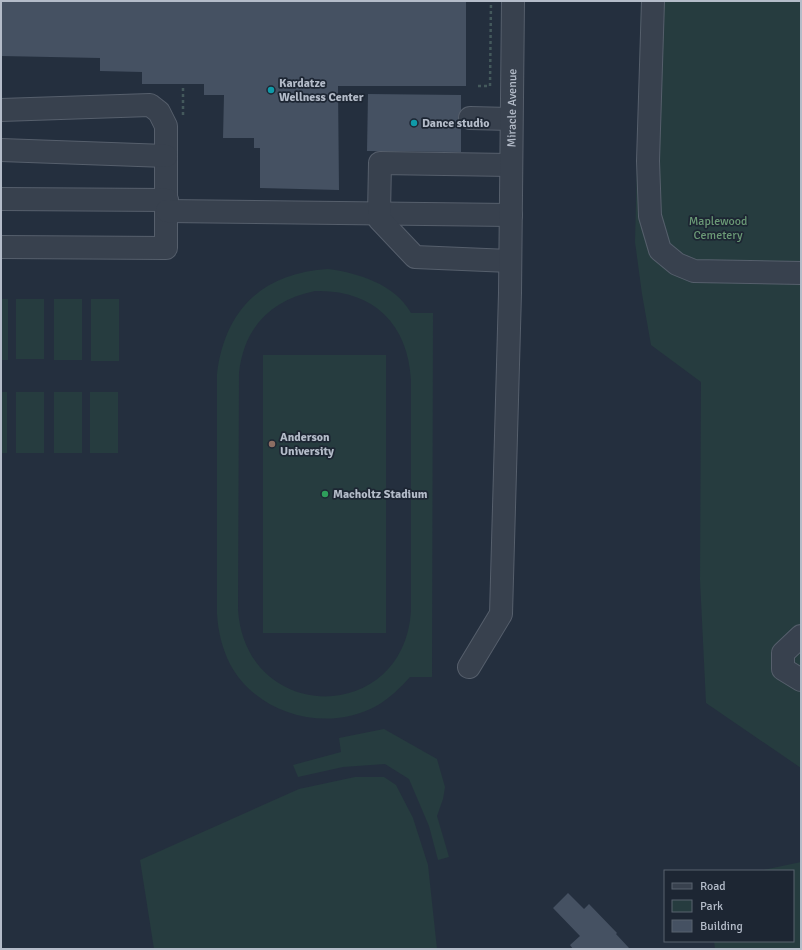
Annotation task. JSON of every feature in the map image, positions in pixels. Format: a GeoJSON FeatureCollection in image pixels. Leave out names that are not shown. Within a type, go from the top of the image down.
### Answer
{"type":"FeatureCollection","features":[{"type":"Feature","properties":{"kind":"lane","name":"Miracle Avenue"},"geometry":{"type":"LineString","coordinates":[[469,667],[501,614],[511,215],[513,1]]}},
{"type":"Feature","properties":{"kind":"lane"},"geometry":{"type":"LineString","coordinates":[[653,1],[648,161],[650,216],[660,250],[677,264],[694,271],[801,273]]}},
{"type":"Feature","properties":{"kind":"lane"},"geometry":{"type":"LineString","coordinates":[[1,110],[150,105],[159,112],[166,126],[167,205],[166,248],[1,247]]}},
{"type":"Feature","properties":{"kind":"lane"},"geometry":{"type":"LineString","coordinates":[[470,118],[512,119]]}},
{"type":"Feature","properties":{"kind":"lane"},"geometry":{"type":"LineString","coordinates":[[1,150],[166,156]]}},
{"type":"Feature","properties":{"kind":"lane"},"geometry":{"type":"LineString","coordinates":[[510,261],[415,257],[379,219],[379,214],[380,163],[511,165]]}},
{"type":"Feature","properties":{"kind":"lane"},"geometry":{"type":"LineString","coordinates":[[1,199],[379,214],[511,215]]}},
{"type":"Feature","properties":{"kind":"lane"},"geometry":{"type":"LineString","coordinates":[[801,636],[783,653],[783,669],[801,680]]}},
{"type":"Feature","properties":{"kind":"path"},"geometry":{"type":"LineString","coordinates":[[478,86],[490,86],[491,1]]}},
{"type":"Feature","properties":{"kind":"green space","name":"Maplewood Cemetery"},"geometry":{"type":"Polygon","coordinates":[[[641,1],[801,1],[801,768],[706,703],[700,580],[701,382],[651,345],[635,242],[641,1]]]}},
{"type":"Feature","properties":{"kind":"green space"},"geometry":{"type":"Polygon","coordinates":[[[328,269],[351,273],[386,287],[396,294],[411,313],[433,313],[432,677],[410,677],[387,699],[378,705],[358,714],[338,718],[316,718],[295,714],[276,707],[257,696],[242,682],[230,664],[221,639],[217,614],[217,374],[221,351],[238,313],[251,299],[266,287],[284,278],[305,272],[328,269]],[[315,291],[299,295],[272,309],[262,318],[253,330],[242,357],[239,373],[238,610],[247,648],[267,675],[294,691],[325,696],[355,691],[382,675],[402,648],[411,611],[411,380],[408,360],[403,342],[394,326],[383,313],[370,303],[354,296],[335,292],[315,291]]]}},
{"type":"Feature","properties":{"kind":"green space"},"geometry":{"type":"Polygon","coordinates":[[[1,299],[8,299],[8,360],[1,360],[1,299]]]}},
{"type":"Feature","properties":{"kind":"green space"},"geometry":{"type":"Polygon","coordinates":[[[16,299],[44,299],[44,359],[16,359],[16,299]]]}},
{"type":"Feature","properties":{"kind":"green space"},"geometry":{"type":"Polygon","coordinates":[[[54,299],[82,299],[82,360],[54,360],[54,299]]]}},
{"type":"Feature","properties":{"kind":"green space"},"geometry":{"type":"Polygon","coordinates":[[[91,299],[119,299],[119,361],[91,361],[91,299]]]}},
{"type":"Feature","properties":{"kind":"green space","name":"Macholtz Stadium"},"geometry":{"type":"Polygon","coordinates":[[[263,355],[386,355],[386,633],[263,633],[263,355]]]}},
{"type":"Feature","properties":{"kind":"green space"},"geometry":{"type":"Polygon","coordinates":[[[1,392],[7,392],[7,453],[1,453],[1,392]]]}},
{"type":"Feature","properties":{"kind":"green space"},"geometry":{"type":"Polygon","coordinates":[[[16,392],[44,392],[44,453],[16,453],[16,392]]]}},
{"type":"Feature","properties":{"kind":"green space"},"geometry":{"type":"Polygon","coordinates":[[[54,392],[82,392],[82,453],[54,453],[54,392]]]}},
{"type":"Feature","properties":{"kind":"green space"},"geometry":{"type":"Polygon","coordinates":[[[90,392],[118,392],[118,453],[90,453],[90,392]]]}},
{"type":"Feature","properties":{"kind":"green space"},"geometry":{"type":"Polygon","coordinates":[[[384,729],[437,759],[445,787],[443,799],[437,816],[449,857],[438,860],[429,826],[409,779],[385,764],[343,767],[298,777],[293,765],[341,752],[339,738],[384,729]]]}},
{"type":"Feature","properties":{"kind":"green space"},"geometry":{"type":"Polygon","coordinates":[[[355,777],[384,777],[396,785],[413,818],[428,865],[437,949],[154,949],[140,860],[299,789],[355,777]]]}},
{"type":"Feature","properties":{"kind":"green space"},"geometry":{"type":"Polygon","coordinates":[[[801,862],[801,949],[715,949],[714,942],[794,942],[794,870],[763,870],[801,862]]]}},
{"type":"Feature","properties":{"kind":"building","name":"Kardatze Wellness Center"},"geometry":{"type":"Polygon","coordinates":[[[1,1],[466,1],[466,86],[338,86],[339,190],[260,188],[260,148],[254,148],[254,138],[223,138],[224,95],[204,95],[204,84],[142,84],[142,72],[100,71],[100,58],[1,56],[1,1]]]}},
{"type":"Feature","properties":{"kind":"building","name":"Dance studio"},"geometry":{"type":"Polygon","coordinates":[[[368,94],[461,95],[461,152],[367,151],[368,94]]]}},
{"type":"Feature","properties":{"kind":"building"},"geometry":{"type":"Polygon","coordinates":[[[568,893],[584,909],[589,904],[617,933],[616,934],[629,948],[573,949],[570,945],[580,936],[553,908],[568,893]]]}},
{"type":"Feature","properties":{"kind":"place","name":"Kardatze Wellness Center"},"geometry":{"type":"Point","coordinates":[271,90]}},
{"type":"Feature","properties":{"kind":"place","name":"Dance studio"},"geometry":{"type":"Point","coordinates":[414,123]}},
{"type":"Feature","properties":{"kind":"place","name":"Anderson University"},"geometry":{"type":"Point","coordinates":[272,444]}},
{"type":"Feature","properties":{"kind":"place","name":"Macholtz Stadium"},"geometry":{"type":"Point","coordinates":[325,494]}}]}
